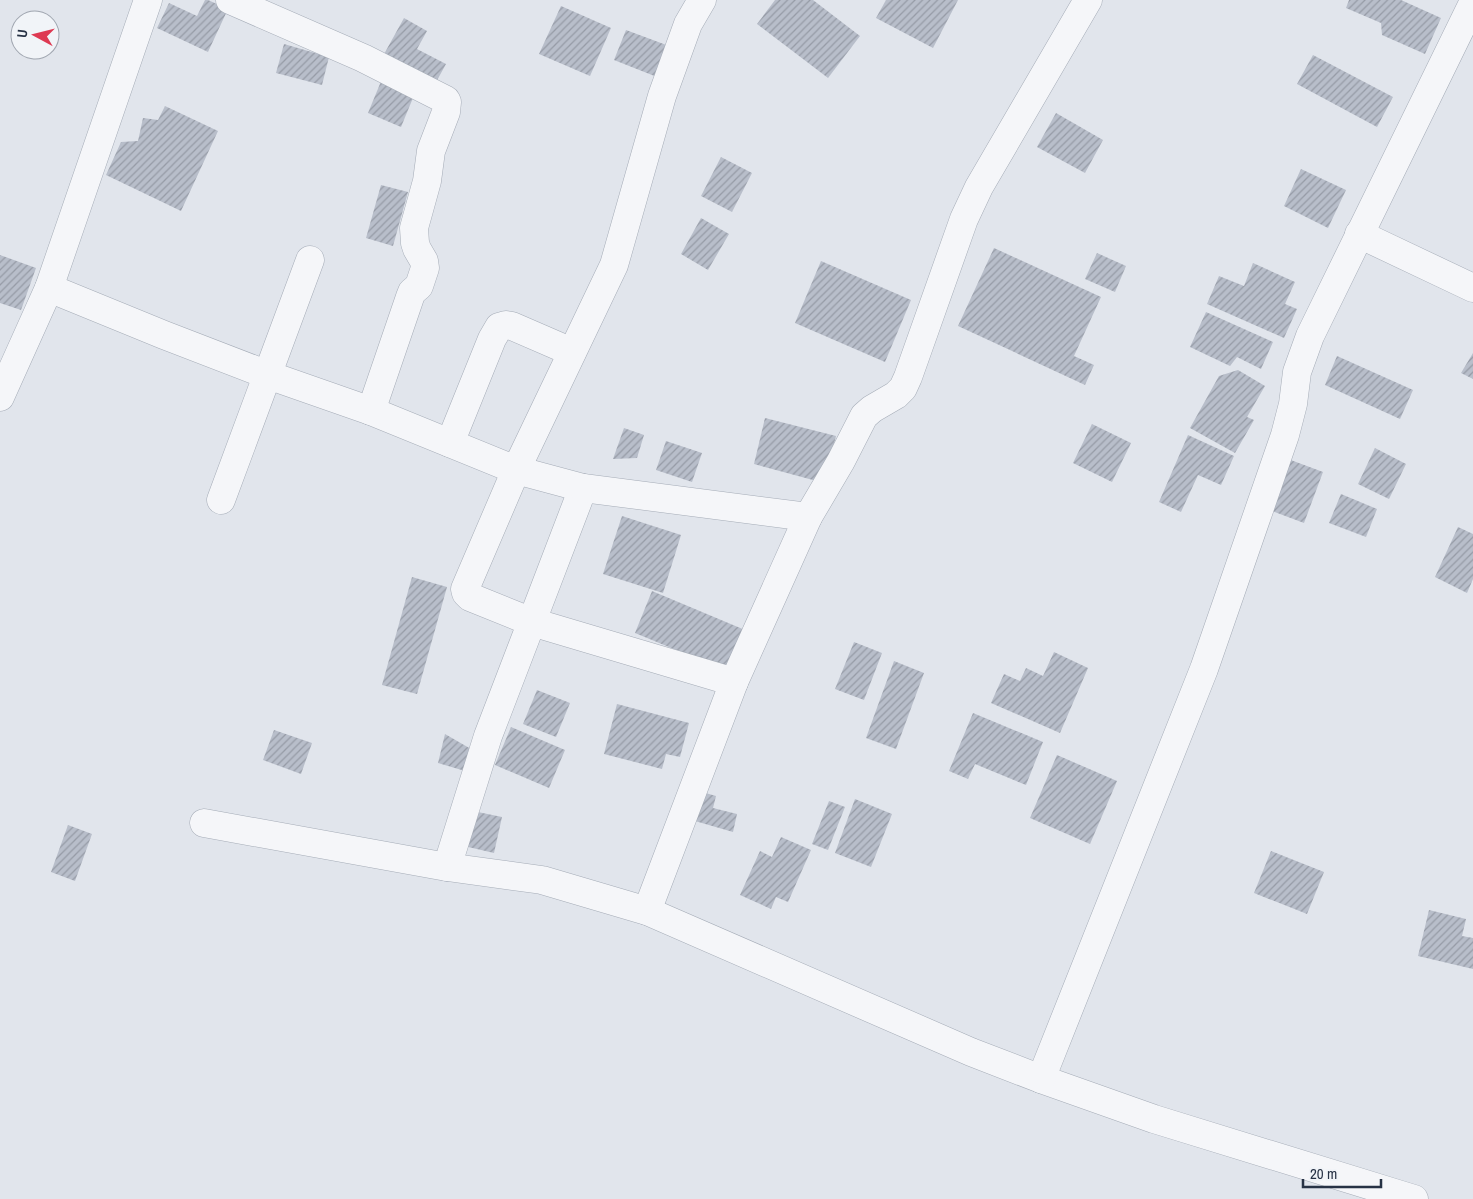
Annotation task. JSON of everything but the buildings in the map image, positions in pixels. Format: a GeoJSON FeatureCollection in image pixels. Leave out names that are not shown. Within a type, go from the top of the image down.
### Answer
{"type":"FeatureCollection","features":[{"type":"Feature","properties":{"kind":"street"},"geometry":{"type":"LineString","coordinates":[[0,397],[49,288],[148,0]]}},
{"type":"Feature","properties":{"kind":"street"},"geometry":{"type":"LineString","coordinates":[[230,0],[363,58],[447,102],[446,112],[431,151],[427,181],[414,228],[415,243],[424,261],[425,268],[419,286],[412,292],[410,297],[371,411]]}},
{"type":"Feature","properties":{"kind":"street"},"geometry":{"type":"LineString","coordinates":[[702,0],[688,24],[662,96],[614,265],[516,470],[465,589],[470,597],[532,622],[734,682]]}},
{"type":"Feature","properties":{"kind":"street"},"geometry":{"type":"LineString","coordinates":[[647,911],[734,682],[808,517],[841,461],[864,416],[896,395],[908,377],[964,219],[979,187],[1088,0]]}},
{"type":"Feature","properties":{"kind":"street"},"geometry":{"type":"LineString","coordinates":[[1041,1079],[1204,669],[1285,435],[1293,404],[1295,379],[1306,345],[1473,3]]}},
{"type":"Feature","properties":{"kind":"street"},"geometry":{"type":"LineString","coordinates":[[1359,234],[1473,288]]}},
{"type":"Feature","properties":{"kind":"street"},"geometry":{"type":"LineString","coordinates":[[221,500],[310,260]]}},
{"type":"Feature","properties":{"kind":"street"},"geometry":{"type":"LineString","coordinates":[[49,288],[268,375],[371,411],[516,470],[584,488],[808,517]]}},
{"type":"Feature","properties":{"kind":"street"},"geometry":{"type":"LineString","coordinates":[[450,443],[492,339],[499,327],[512,326],[572,352]]}},
{"type":"Feature","properties":{"kind":"street"},"geometry":{"type":"LineString","coordinates":[[447,867],[488,736],[584,488]]}},
{"type":"Feature","properties":{"kind":"street"},"geometry":{"type":"LineString","coordinates":[[204,823],[447,867],[542,880],[647,911],[971,1052],[1041,1079],[1154,1119],[1414,1199]]}}]}
